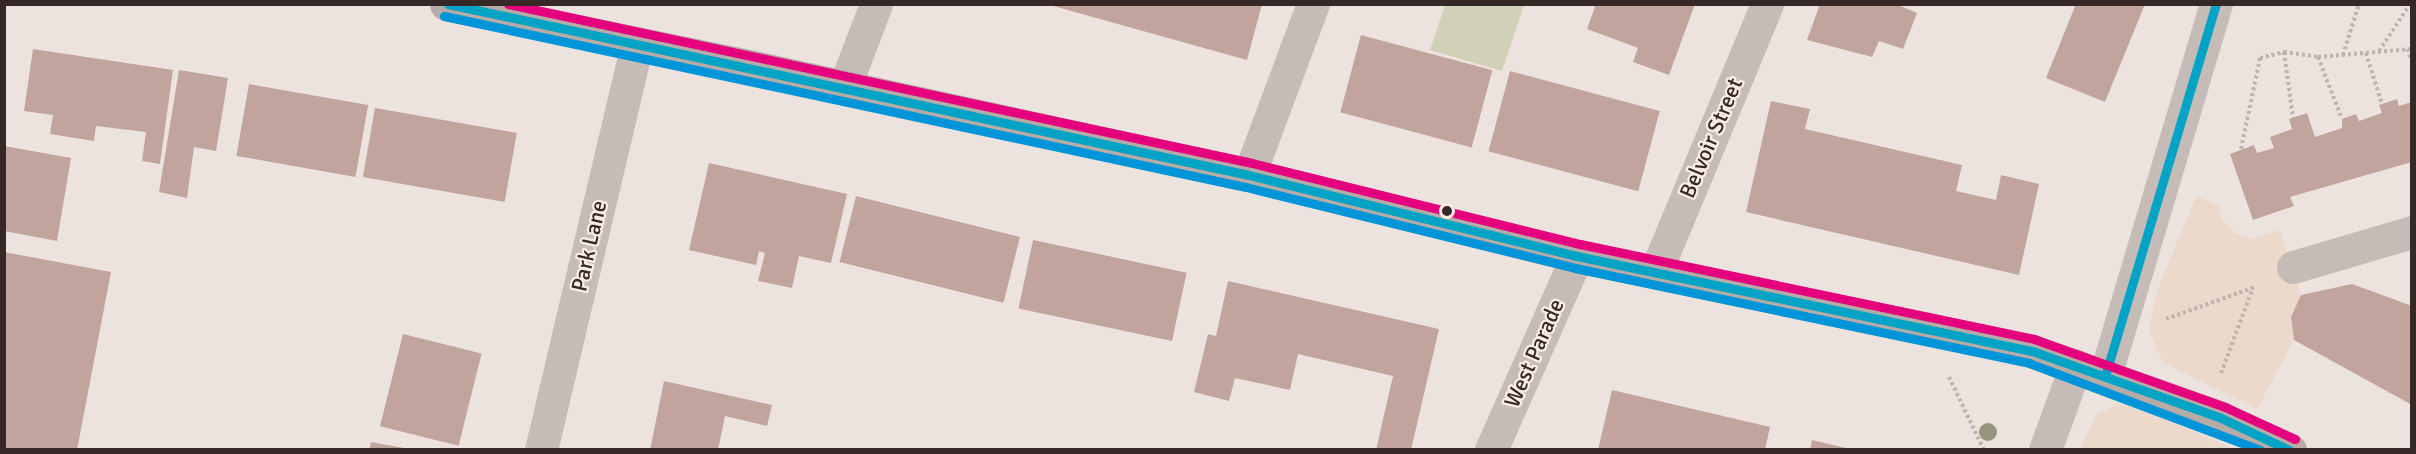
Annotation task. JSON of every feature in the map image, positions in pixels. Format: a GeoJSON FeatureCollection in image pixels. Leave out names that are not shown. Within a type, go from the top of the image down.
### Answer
{"type":"FeatureCollection","features":[{"type":"Feature","properties":{"kind":"main road"},"geometry":{"type":"LineString","coordinates":[[446,4],[1249,175],[1577,256],[2021,348],[2206,413],[2290,450]]}},
{"type":"Feature","properties":{"kind":"street"},"geometry":{"type":"LineString","coordinates":[[844,88],[876,4]]}},
{"type":"Feature","properties":{"kind":"street"},"geometry":{"type":"LineString","coordinates":[[1249,175],[1313,4]]}},
{"type":"Feature","properties":{"kind":"street","name":"Belvoir Street"},"geometry":{"type":"LineString","coordinates":[[1656,271],[1767,4]]}},
{"type":"Feature","properties":{"kind":"street"},"geometry":{"type":"LineString","coordinates":[[2045,450],[2091,371],[2216,4]]}},
{"type":"Feature","properties":{"kind":"street","name":"Park Lane"},"geometry":{"type":"LineString","coordinates":[[541,450],[637,43]]}},
{"type":"Feature","properties":{"kind":"street"},"geometry":{"type":"LineString","coordinates":[[2293,267],[2412,232]]}},
{"type":"Feature","properties":{"kind":"street","name":"West Parade"},"geometry":{"type":"LineString","coordinates":[[1491,450],[1577,256]]}},
{"type":"Feature","properties":{"kind":"path"},"geometry":{"type":"LineString","coordinates":[[2343,55],[2359,4]]}},
{"type":"Feature","properties":{"kind":"path"},"geometry":{"type":"LineString","coordinates":[[2379,52],[2410,4]]}},
{"type":"Feature","properties":{"kind":"path"},"geometry":{"type":"LineString","coordinates":[[2241,149],[2260,58],[2284,52],[2318,57],[2409,49],[2412,61]]}},
{"type":"Feature","properties":{"kind":"path"},"geometry":{"type":"LineString","coordinates":[[2284,52],[2293,118]]}},
{"type":"Feature","properties":{"kind":"path"},"geometry":{"type":"LineString","coordinates":[[2366,53],[2382,104]]}},
{"type":"Feature","properties":{"kind":"path"},"geometry":{"type":"LineString","coordinates":[[2318,57],[2342,119]]}},
{"type":"Feature","properties":{"kind":"path"},"geometry":{"type":"LineString","coordinates":[[2206,413],[2253,288]]}},
{"type":"Feature","properties":{"kind":"path"},"geometry":{"type":"LineString","coordinates":[[1944,365],[1984,450]]}},
{"type":"Feature","properties":{"kind":"green space"},"geometry":{"type":"Polygon","coordinates":[[[1445,5],[1524,5],[1502,71],[1430,50],[1445,5]]]}},
{"type":"Feature","properties":{"kind":"shaded area"},"geometry":{"type":"Polygon","coordinates":[[[2196,196],[2220,206],[2221,219],[2235,233],[2254,239],[2280,230],[2301,295],[2294,340],[2257,409],[2162,362],[2149,330],[2157,291],[2196,196]]]}},
{"type":"Feature","properties":{"kind":"shaded area"},"geometry":{"type":"Polygon","coordinates":[[[2120,403],[2234,449],[2080,449],[2096,415],[2120,403]]]}},
{"type":"Feature","properties":{"kind":"building"},"geometry":{"type":"Polygon","coordinates":[[[1046,4],[1262,4],[1247,60],[1046,4]]]}},
{"type":"Feature","properties":{"kind":"building"},"geometry":{"type":"Polygon","coordinates":[[[1596,4],[1695,4],[1669,75],[1633,62],[1638,48],[1587,29],[1596,4]]]}},
{"type":"Feature","properties":{"kind":"building"},"geometry":{"type":"Polygon","coordinates":[[[1820,4],[1896,4],[1917,13],[1903,49],[1879,41],[1872,57],[1807,40],[1820,4]]]}},
{"type":"Feature","properties":{"kind":"building"},"geometry":{"type":"Polygon","coordinates":[[[2076,4],[2145,4],[2105,102],[2046,78],[2076,4]]]}},
{"type":"Feature","properties":{"kind":"building"},"geometry":{"type":"Polygon","coordinates":[[[1361,35],[1492,70],[1472,147],[1340,112],[1361,35]]]}},
{"type":"Feature","properties":{"kind":"building"},"geometry":{"type":"Polygon","coordinates":[[[33,49],[173,70],[160,164],[142,161],[146,132],[96,126],[94,141],[50,134],[53,115],[24,111],[33,49]]]}},
{"type":"Feature","properties":{"kind":"building"},"geometry":{"type":"Polygon","coordinates":[[[179,70],[228,78],[216,151],[194,147],[187,198],[159,192],[179,70]]]}},
{"type":"Feature","properties":{"kind":"building"},"geometry":{"type":"Polygon","coordinates":[[[1510,71],[1660,111],[1638,191],[1489,151],[1510,71]]]}},
{"type":"Feature","properties":{"kind":"building"},"geometry":{"type":"Polygon","coordinates":[[[249,84],[368,105],[355,177],[236,156],[249,84]]]}},
{"type":"Feature","properties":{"kind":"building"},"geometry":{"type":"Polygon","coordinates":[[[2397,99],[2399,106],[2412,102],[2412,162],[2290,197],[2294,206],[2253,220],[2230,154],[2254,145],[2257,153],[2274,148],[2270,137],[2292,129],[2289,119],[2307,113],[2315,137],[2342,128],[2342,119],[2356,114],[2359,121],[2382,113],[2379,105],[2397,99]]]}},
{"type":"Feature","properties":{"kind":"building"},"geometry":{"type":"Polygon","coordinates":[[[1771,101],[1810,109],[1805,129],[1962,165],[1956,191],[1996,200],[2001,175],[2039,184],[2019,275],[1746,212],[1771,101]]]}},
{"type":"Feature","properties":{"kind":"building"},"geometry":{"type":"Polygon","coordinates":[[[375,108],[517,133],[505,202],[363,177],[375,108]]]}},
{"type":"Feature","properties":{"kind":"building"},"geometry":{"type":"Polygon","coordinates":[[[4,146],[71,158],[57,241],[4,231],[4,146]]]}},
{"type":"Feature","properties":{"kind":"building"},"geometry":{"type":"Polygon","coordinates":[[[709,163],[847,194],[831,263],[799,256],[792,288],[758,281],[765,253],[759,251],[756,265],[689,250],[709,163]]]}},
{"type":"Feature","properties":{"kind":"building"},"geometry":{"type":"Polygon","coordinates":[[[856,196],[1020,237],[1004,303],[840,262],[856,196]]]}},
{"type":"Feature","properties":{"kind":"building"},"geometry":{"type":"Polygon","coordinates":[[[1033,240],[1187,273],[1172,341],[1018,308],[1033,240]]]}},
{"type":"Feature","properties":{"kind":"building"},"geometry":{"type":"Polygon","coordinates":[[[4,252],[111,272],[77,450],[4,450],[4,252]]]}},
{"type":"Feature","properties":{"kind":"building"},"geometry":{"type":"Polygon","coordinates":[[[1228,281],[1439,329],[1411,450],[1376,450],[1393,376],[1298,354],[1290,390],[1235,378],[1229,401],[1194,392],[1208,334],[1216,336],[1228,281]]]}},
{"type":"Feature","properties":{"kind":"building"},"geometry":{"type":"Polygon","coordinates":[[[2352,284],[2412,306],[2412,405],[2294,340],[2291,317],[2301,295],[2352,284]]]}},
{"type":"Feature","properties":{"kind":"building"},"geometry":{"type":"Polygon","coordinates":[[[403,334],[482,354],[459,446],[380,426],[403,334]]]}},
{"type":"Feature","properties":{"kind":"building"},"geometry":{"type":"Polygon","coordinates":[[[664,381],[772,405],[767,426],[725,416],[718,450],[650,450],[664,381]]]}},
{"type":"Feature","properties":{"kind":"building"},"geometry":{"type":"Polygon","coordinates":[[[1612,390],[1770,427],[1765,450],[1598,450],[1612,390]]]}},
{"type":"Feature","properties":{"kind":"building"},"geometry":{"type":"Polygon","coordinates":[[[1812,440],[1850,449],[1850,450],[1810,450],[1812,440]]]}},
{"type":"Feature","properties":{"kind":"building"},"geometry":{"type":"Polygon","coordinates":[[[371,442],[404,448],[404,450],[369,450],[371,442]]]}},
{"type":"Feature","properties":{"kind":"transit line"},"geometry":{"type":"LineString","coordinates":[[448,4],[1249,175],[1577,256],[2032,351],[2221,418],[2289,450]]}},
{"type":"Feature","properties":{"kind":"transit line"},"geometry":{"type":"LineString","coordinates":[[508,4],[1252,163],[1580,244],[2034,339],[2225,407],[2295,439]]}},
{"type":"Feature","properties":{"kind":"transit line"},"geometry":{"type":"LineString","coordinates":[[2105,376],[2216,4]]}},
{"type":"Feature","properties":{"kind":"transit line"},"geometry":{"type":"LineString","coordinates":[[444,16],[1246,187],[1575,268],[2029,363],[2260,450]]}}]}
